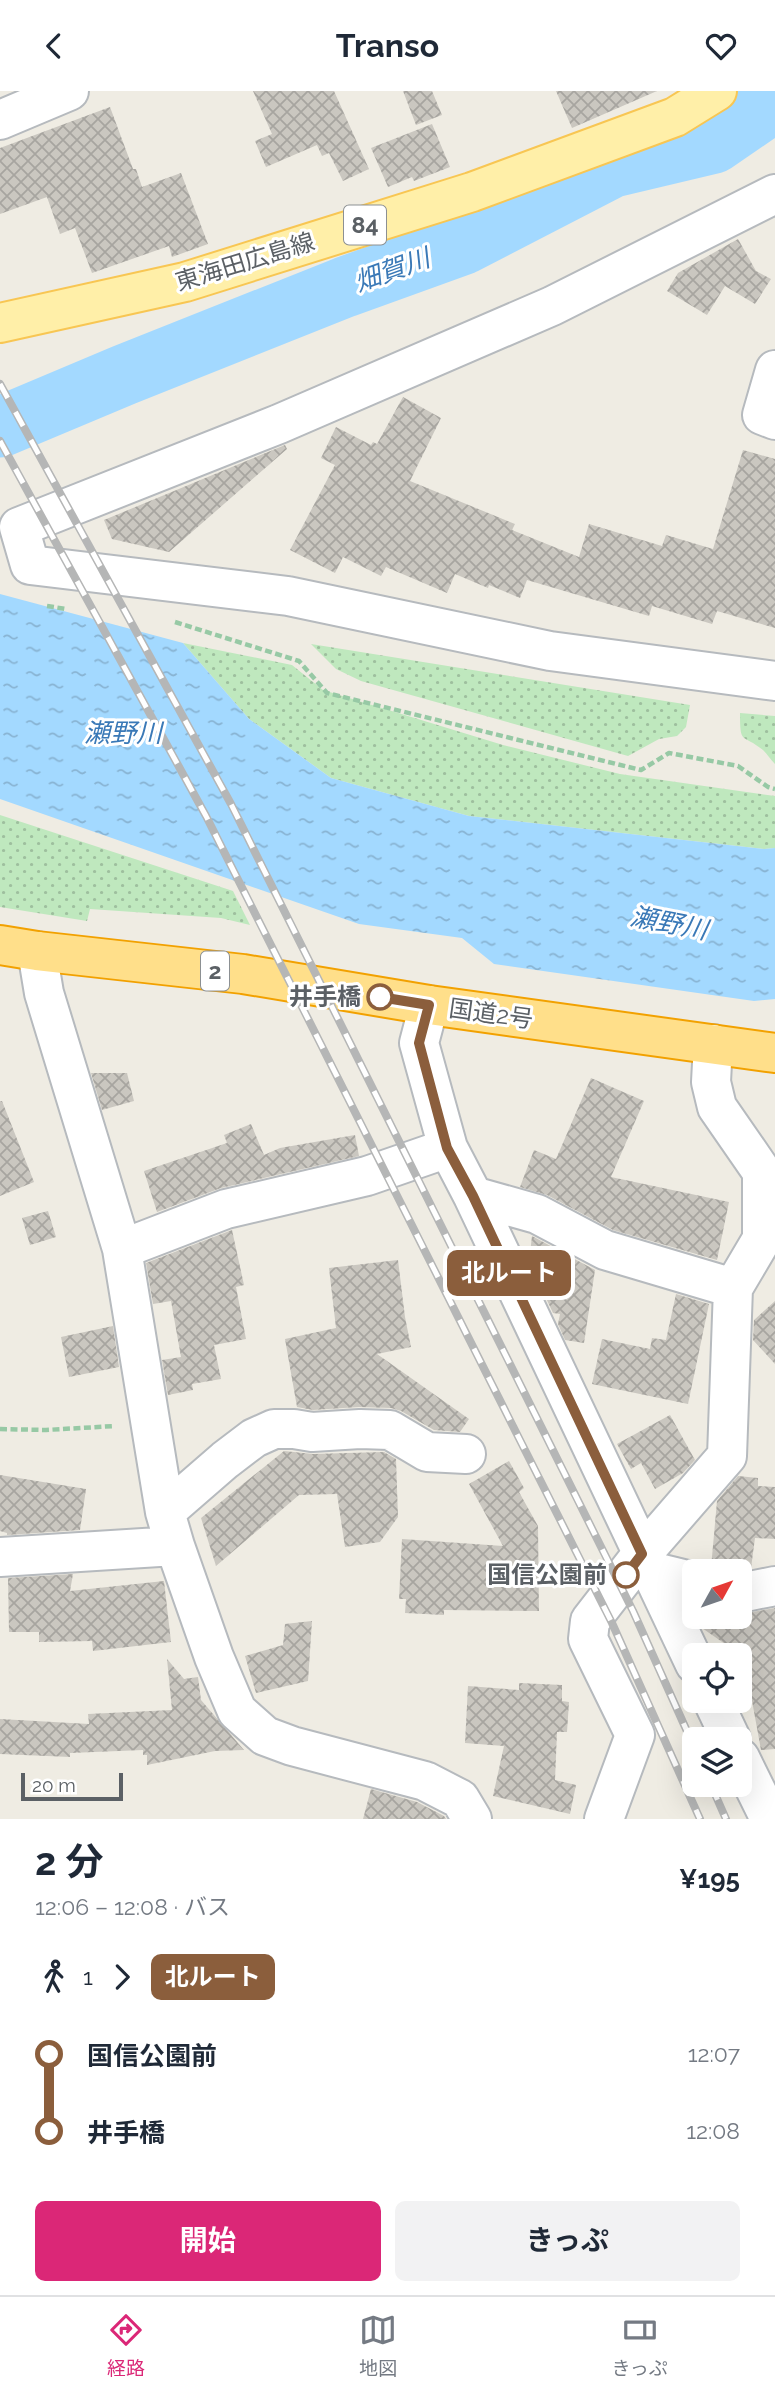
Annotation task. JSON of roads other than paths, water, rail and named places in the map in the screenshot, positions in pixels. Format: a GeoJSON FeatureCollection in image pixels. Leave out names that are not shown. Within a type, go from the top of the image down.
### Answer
{"type":"FeatureCollection","features":[{"type":"Feature","properties":{"kind":"highway","name":"国道2号"},"geometry":{"type":"LineString","coordinates":[[18,948],[243,974],[429,1005],[775,1053]]}},
{"type":"Feature","properties":{"kind":"main road","name":"東海田広島線"},"geometry":{"type":"LineString","coordinates":[[0,323],[185,282],[472,192],[675,117],[718,91]]}},
{"type":"Feature","properties":{"kind":"street"},"geometry":{"type":"LineString","coordinates":[[0,120],[69,91]]}},
{"type":"Feature","properties":{"kind":"street"},"geometry":{"type":"LineString","coordinates":[[775,194],[552,306],[279,424],[19,527],[30,565],[288,596],[550,651],[775,681]]}},
{"type":"Feature","properties":{"kind":"street"},"geometry":{"type":"LineString","coordinates":[[775,370],[762,415],[775,420]]}},
{"type":"Feature","properties":{"kind":"street"},"geometry":{"type":"LineString","coordinates":[[18,948],[44,993],[122,1249],[170,1529],[214,1657],[237,1711],[265,1736],[283,1743],[425,1781],[460,1799],[472,1819]]}},
{"type":"Feature","properties":{"kind":"street"},"geometry":{"type":"LineString","coordinates":[[429,1005],[419,1043],[447,1148],[473,1196],[685,1643]]}},
{"type":"Feature","properties":{"kind":"street"},"geometry":{"type":"LineString","coordinates":[[604,1819],[635,1735],[589,1639],[590,1621],[646,1563],[727,1456],[733,1288],[762,1239],[762,1172],[717,1107],[711,1082],[713,1044]]}},
{"type":"Feature","properties":{"kind":"street"},"geometry":{"type":"LineString","coordinates":[[122,1249],[226,1209],[367,1176],[447,1148]]}},
{"type":"Feature","properties":{"kind":"street"},"geometry":{"type":"LineString","coordinates":[[473,1196],[537,1214],[605,1250],[733,1288]]}},
{"type":"Feature","properties":{"kind":"street"},"geometry":{"type":"LineString","coordinates":[[0,1557],[170,1529],[225,1460],[254,1438],[274,1429],[312,1432],[390,1430],[427,1452],[466,1454]]}},
{"type":"Feature","properties":{"kind":"street"},"geometry":{"type":"LineString","coordinates":[[646,1563],[682,1577]]}},
{"type":"Feature","properties":{"kind":"street"},"geometry":{"type":"LineString","coordinates":[[752,1591],[775,1586]]}},
{"type":"Feature","properties":{"kind":"street"},"geometry":{"type":"LineString","coordinates":[[752,1782],[770,1819]]}},
{"type":"Feature","properties":{"kind":"water","name":"瀬野川"},"geometry":{"type":"Polygon","coordinates":[[[0,594],[183,643],[249,719],[331,778],[469,816],[764,849],[775,848],[775,999],[754,1001],[494,964],[462,938],[359,924],[0,799],[0,594]]]}},
{"type":"Feature","properties":{"kind":"waterway","name":"畑賀川"},"geometry":{"type":"LineString","coordinates":[[0,427],[345,287],[464,244],[613,167],[714,143],[775,101]]}},
{"type":"Feature","properties":{"kind":"railway"},"geometry":{"type":"LineString","coordinates":[[0,384],[231,804],[633,1611],[685,1727]]}},
{"type":"Feature","properties":{"kind":"railway"},"geometry":{"type":"LineString","coordinates":[[0,441],[206,816],[612,1623],[700,1819]]}},
{"type":"Feature","properties":{"kind":"railway"},"geometry":{"type":"LineString","coordinates":[[716,1797],[726,1819]]}},
{"type":"Feature","properties":{"kind":"place","name":"井手橋"},"geometry":{"type":"Point","coordinates":[380,997]}},
{"type":"Feature","properties":{"kind":"place","name":"国信公園前"},"geometry":{"type":"Point","coordinates":[626,1575]}}]}
